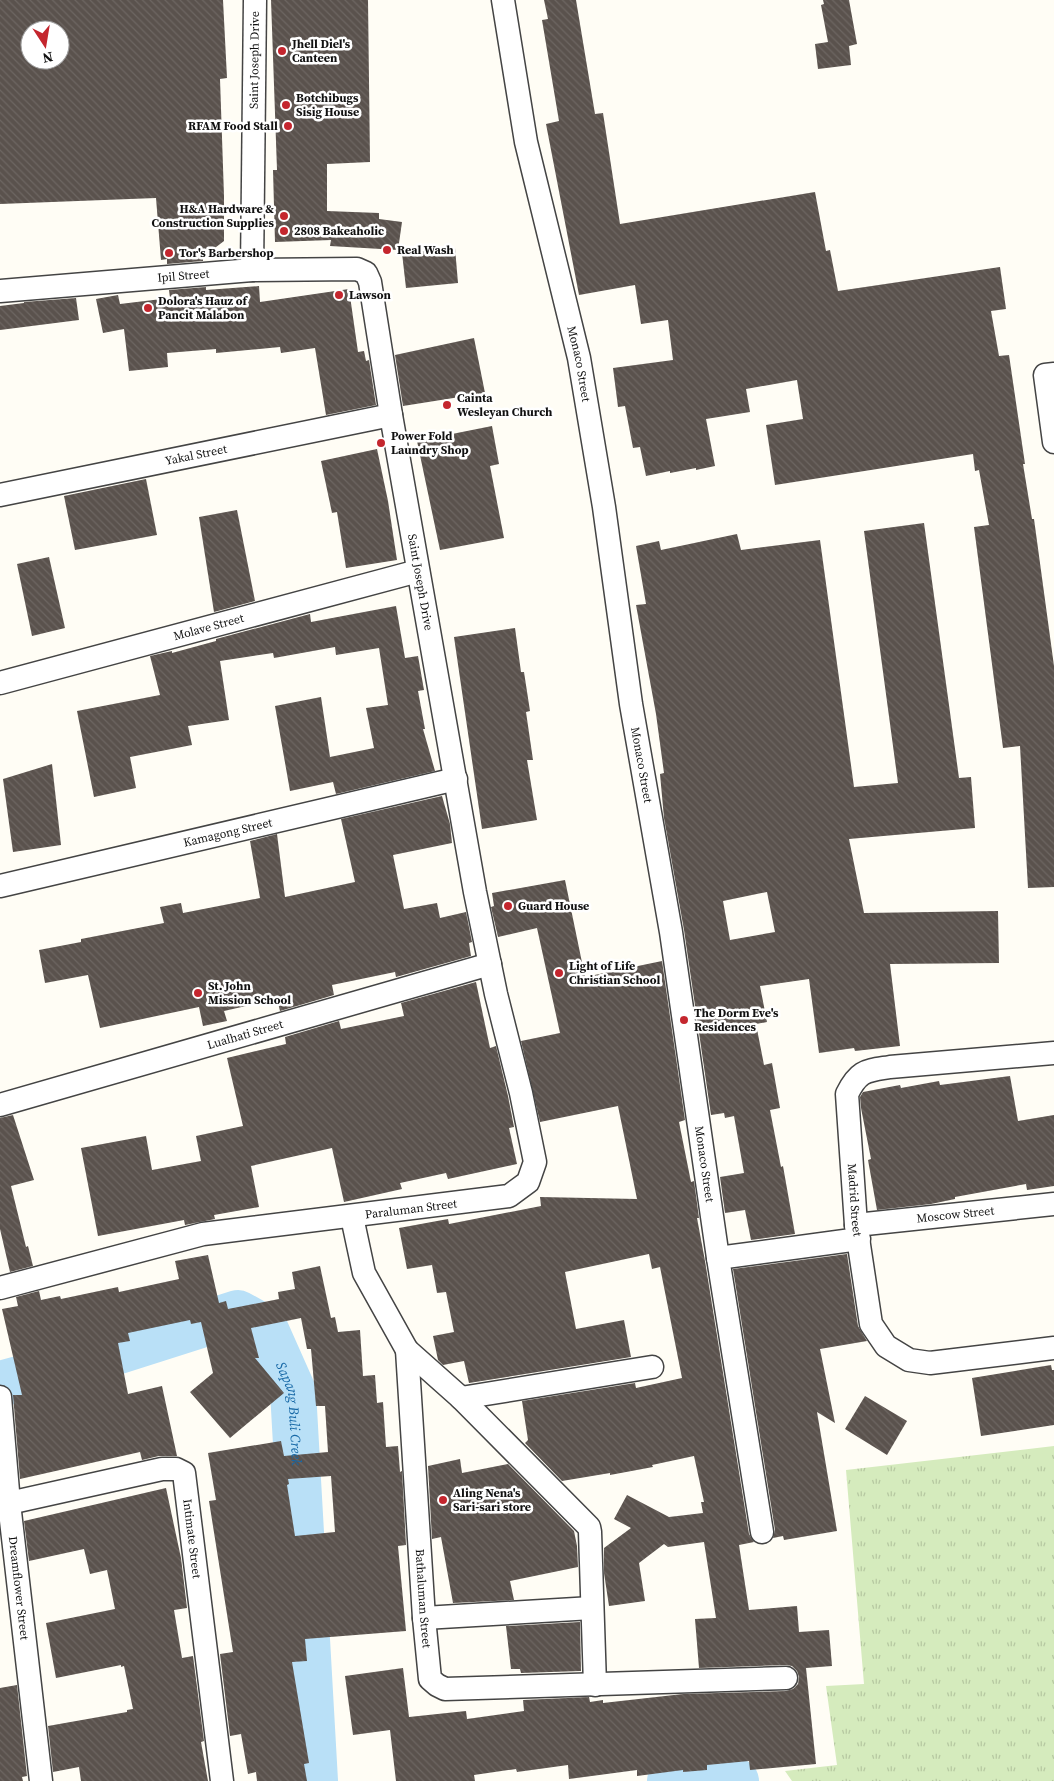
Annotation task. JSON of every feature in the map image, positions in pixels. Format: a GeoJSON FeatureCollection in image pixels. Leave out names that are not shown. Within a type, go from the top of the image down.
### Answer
{"type":"FeatureCollection","features":[{"type":"Feature","properties":{"kind":"street","name":"Saint Joseph Drive"},"geometry":{"type":"LineString","coordinates":[[252,270],[255,0]]}},
{"type":"Feature","properties":{"kind":"street","name":"Monaco Street"},"geometry":{"type":"LineString","coordinates":[[502,0],[526,142],[581,367],[604,506],[632,704],[671,932],[718,1258],[762,1532]]}},
{"type":"Feature","properties":{"kind":"street","name":"Ipil Street"},"geometry":{"type":"LineString","coordinates":[[0,291],[252,270],[357,269],[366,273]]}},
{"type":"Feature","properties":{"kind":"street","name":"Saint Joseph Drive"},"geometry":{"type":"LineString","coordinates":[[366,273],[370,282],[391,415],[475,892]]}},
{"type":"Feature","properties":{"kind":"street"},"geometry":{"type":"LineString","coordinates":[[1054,374],[1044,375],[1054,442]]}},
{"type":"Feature","properties":{"kind":"street","name":"Yakal Street"},"geometry":{"type":"LineString","coordinates":[[0,495],[391,415]]}},
{"type":"Feature","properties":{"kind":"street","name":"Molave Street"},"geometry":{"type":"LineString","coordinates":[[0,684],[418,571]]}},
{"type":"Feature","properties":{"kind":"street","name":"Kamagong Street"},"geometry":{"type":"LineString","coordinates":[[0,886],[456,779]]}},
{"type":"Feature","properties":{"kind":"street","name":"Paraluman Street"},"geometry":{"type":"LineString","coordinates":[[0,1288],[203,1234],[509,1196],[528,1182],[535,1162],[521,1093],[496,994],[475,892]]}},
{"type":"Feature","properties":{"kind":"street","name":"Lualhati Street"},"geometry":{"type":"LineString","coordinates":[[0,1105],[490,964]]}},
{"type":"Feature","properties":{"kind":"street","name":"Madrid Street"},"geometry":{"type":"LineString","coordinates":[[1054,1053],[890,1067],[865,1072],[854,1080],[847,1094],[857,1232],[871,1324],[886,1346],[909,1360],[930,1364],[1054,1348]]}},
{"type":"Feature","properties":{"kind":"street","name":"Moscow Street"},"geometry":{"type":"LineString","coordinates":[[718,1258],[857,1232],[1054,1204]]}},
{"type":"Feature","properties":{"kind":"street","name":"Bathaluman Street"},"geometry":{"type":"LineString","coordinates":[[352,1217],[364,1273],[407,1350],[461,1398],[589,1527],[595,1685]]}},
{"type":"Feature","properties":{"kind":"street","name":"Bathaluman Street"},"geometry":{"type":"LineString","coordinates":[[407,1350],[424,1618],[430,1679],[445,1689],[786,1678]]}},
{"type":"Feature","properties":{"kind":"street"},"geometry":{"type":"LineString","coordinates":[[461,1398],[652,1367]]}},
{"type":"Feature","properties":{"kind":"street","name":"Dreamflower Street"},"geometry":{"type":"LineString","coordinates":[[1,1403],[5,1504],[41,1781]]}},
{"type":"Feature","properties":{"kind":"street","name":"Intimate Street"},"geometry":{"type":"LineString","coordinates":[[5,1504],[162,1469],[176,1469],[184,1473],[222,1781]]}},
{"type":"Feature","properties":{"kind":"street"},"geometry":{"type":"LineString","coordinates":[[424,1618],[592,1608]]}},
{"type":"Feature","properties":{"kind":"green space"},"geometry":{"type":"Polygon","coordinates":[[[1054,1446],[1054,1781],[792,1781],[785,1771],[837,1765],[826,1686],[864,1684],[846,1470],[1054,1446]]]}},
{"type":"Feature","properties":{"kind":"building"},"geometry":{"type":"Polygon","coordinates":[[[0,0],[223,0],[227,78],[220,79],[224,241],[203,257],[203,261],[167,264],[167,259],[161,260],[156,198],[0,204],[0,0]]]}},
{"type":"Feature","properties":{"kind":"building"},"geometry":{"type":"Polygon","coordinates":[[[271,0],[368,0],[370,162],[327,164],[327,211],[379,213],[379,219],[402,222],[398,250],[330,246],[331,240],[275,242],[273,170],[277,170],[271,0]]]}},
{"type":"Feature","properties":{"kind":"building"},"geometry":{"type":"Polygon","coordinates":[[[544,0],[576,0],[595,114],[603,113],[620,224],[815,192],[826,251],[830,250],[838,291],[1000,267],[1006,309],[991,311],[999,356],[1009,355],[1025,464],[1023,464],[1032,519],[1034,519],[1054,666],[1054,887],[1028,888],[1020,746],[1003,748],[974,527],[989,525],[979,470],[975,471],[973,454],[775,485],[766,425],[803,419],[797,380],[746,389],[750,412],[706,419],[715,466],[670,473],[670,471],[646,476],[640,447],[633,448],[625,406],[618,407],[613,368],[673,360],[668,320],[641,324],[635,285],[579,295],[546,124],[559,121],[542,20],[548,19],[544,0]]]}},
{"type":"Feature","properties":{"kind":"building"},"geometry":{"type":"Polygon","coordinates":[[[823,0],[849,0],[857,44],[849,46],[851,65],[818,69],[815,44],[828,42],[821,5],[824,4],[823,0]]]}},
{"type":"Feature","properties":{"kind":"building"},"geometry":{"type":"Polygon","coordinates":[[[455,248],[458,283],[406,288],[402,253],[455,248]]]}},
{"type":"Feature","properties":{"kind":"building"},"geometry":{"type":"Polygon","coordinates":[[[259,286],[260,302],[349,289],[358,352],[364,351],[366,361],[369,360],[376,405],[326,415],[315,348],[281,353],[280,347],[216,353],[216,349],[167,353],[168,367],[129,371],[124,329],[103,333],[96,299],[118,295],[120,304],[170,298],[169,290],[206,287],[206,290],[259,286]]]}},
{"type":"Feature","properties":{"kind":"building"},"geometry":{"type":"Polygon","coordinates":[[[76,298],[79,320],[0,330],[0,306],[76,298]]]}},
{"type":"Feature","properties":{"kind":"building"},"geometry":{"type":"Polygon","coordinates":[[[474,338],[485,393],[403,406],[395,355],[474,338]]]}},
{"type":"Feature","properties":{"kind":"building"},"geometry":{"type":"Polygon","coordinates":[[[492,426],[499,464],[490,466],[504,538],[440,550],[417,441],[492,426]]]}},
{"type":"Feature","properties":{"kind":"building"},"geometry":{"type":"Polygon","coordinates":[[[377,449],[388,501],[397,560],[346,568],[337,512],[332,513],[321,461],[377,449]]]}},
{"type":"Feature","properties":{"kind":"building"},"geometry":{"type":"Polygon","coordinates":[[[146,479],[157,535],[75,550],[64,496],[146,479]]]}},
{"type":"Feature","properties":{"kind":"building"},"geometry":{"type":"Polygon","coordinates":[[[237,510],[255,601],[214,612],[199,517],[237,510]]]}},
{"type":"Feature","properties":{"kind":"building"},"geometry":{"type":"Polygon","coordinates":[[[924,523],[959,778],[971,777],[975,828],[849,839],[864,913],[998,911],[999,963],[890,964],[900,1046],[855,1051],[854,1048],[819,1053],[809,979],[760,986],[767,1022],[756,1024],[764,1065],[772,1063],[780,1108],[770,1110],[781,1167],[783,1166],[795,1234],[751,1240],[745,1210],[725,1213],[720,1177],[744,1173],[734,1116],[725,1118],[724,1113],[711,1115],[684,930],[664,818],[660,774],[664,773],[656,714],[636,605],[646,604],[636,546],[659,541],[661,550],[737,534],[741,550],[820,540],[854,787],[898,783],[864,531],[924,523]],[[767,892],[723,901],[730,940],[775,932],[767,892]]]}},
{"type":"Feature","properties":{"kind":"building"},"geometry":{"type":"Polygon","coordinates":[[[49,557],[65,628],[32,636],[17,564],[49,557]]]}},
{"type":"Feature","properties":{"kind":"building"},"geometry":{"type":"Polygon","coordinates":[[[396,606],[405,658],[418,656],[424,690],[418,691],[425,729],[423,729],[435,771],[336,794],[333,782],[290,791],[275,706],[321,697],[330,757],[374,748],[366,708],[388,705],[379,648],[336,655],[335,647],[274,658],[273,653],[220,661],[229,720],[188,726],[192,745],[130,757],[136,788],[94,797],[77,711],[160,695],[150,656],[172,651],[172,653],[216,641],[216,639],[310,614],[311,622],[396,606]]]}},
{"type":"Feature","properties":{"kind":"building"},"geometry":{"type":"Polygon","coordinates":[[[515,628],[521,672],[524,672],[530,711],[526,712],[533,760],[527,760],[537,820],[482,829],[454,637],[515,628]]]}},
{"type":"Feature","properties":{"kind":"building"},"geometry":{"type":"Polygon","coordinates":[[[52,764],[61,845],[13,852],[3,779],[52,764]]]}},
{"type":"Feature","properties":{"kind":"building"},"geometry":{"type":"Polygon","coordinates":[[[442,796],[450,824],[452,843],[393,855],[404,909],[437,903],[440,918],[466,912],[472,942],[469,943],[471,956],[396,977],[395,972],[332,985],[334,995],[280,1011],[277,999],[224,1011],[227,1021],[203,1026],[199,1007],[100,1028],[88,975],[45,983],[39,950],[81,942],[81,939],[164,923],[160,907],[181,903],[183,913],[260,898],[250,841],[277,834],[285,897],[355,882],[341,819],[442,796]]]}},
{"type":"Feature","properties":{"kind":"building"},"geometry":{"type":"Polygon","coordinates":[[[565,880],[585,977],[662,961],[685,1120],[679,1122],[691,1182],[694,1181],[699,1218],[697,1218],[749,1534],[754,1542],[739,1545],[749,1610],[797,1606],[799,1632],[829,1630],[832,1666],[806,1668],[816,1764],[750,1770],[749,1761],[707,1765],[707,1770],[683,1772],[683,1770],[637,1776],[637,1770],[569,1779],[568,1765],[517,1772],[516,1769],[474,1775],[475,1781],[396,1781],[390,1730],[353,1735],[345,1676],[403,1668],[409,1717],[466,1711],[467,1719],[524,1711],[523,1700],[589,1697],[590,1702],[603,1700],[603,1703],[683,1694],[786,1691],[793,1689],[798,1684],[799,1677],[797,1671],[792,1666],[786,1665],[699,1668],[695,1619],[716,1618],[704,1542],[668,1547],[664,1544],[639,1563],[645,1601],[609,1606],[604,1573],[604,1548],[631,1528],[614,1519],[627,1495],[669,1517],[703,1513],[701,1502],[704,1502],[694,1456],[652,1465],[653,1467],[562,1481],[525,1443],[528,1440],[522,1401],[635,1383],[636,1388],[682,1378],[660,1267],[652,1269],[649,1254],[565,1272],[576,1329],[624,1320],[631,1357],[469,1383],[464,1361],[443,1365],[438,1360],[433,1336],[454,1332],[446,1292],[437,1293],[432,1265],[407,1269],[399,1228],[448,1219],[449,1224],[541,1206],[540,1197],[637,1199],[618,1106],[540,1122],[521,1041],[560,1033],[537,928],[498,937],[491,907],[494,906],[492,893],[565,880]]]}},
{"type":"Feature","properties":{"kind":"building"},"geometry":{"type":"Polygon","coordinates":[[[476,982],[490,1048],[496,1046],[508,1096],[514,1127],[509,1128],[517,1164],[448,1179],[446,1173],[400,1183],[402,1189],[344,1202],[332,1148],[251,1166],[259,1207],[214,1215],[215,1219],[185,1225],[184,1220],[98,1236],[81,1148],[146,1136],[152,1170],[201,1161],[196,1136],[243,1126],[227,1058],[286,1044],[285,1037],[339,1021],[341,1029],[404,1016],[401,1003],[476,982]]]}},
{"type":"Feature","properties":{"kind":"building"},"geometry":{"type":"Polygon","coordinates":[[[1010,1076],[1018,1121],[1054,1115],[1054,1186],[1027,1190],[1026,1184],[955,1197],[955,1199],[931,1204],[877,1210],[868,1160],[871,1159],[861,1108],[860,1097],[863,1092],[900,1085],[901,1088],[939,1081],[940,1085],[1010,1076]]]}},
{"type":"Feature","properties":{"kind":"building"},"geometry":{"type":"Polygon","coordinates":[[[13,1115],[34,1180],[11,1186],[26,1247],[28,1246],[33,1266],[10,1272],[0,1229],[0,1118],[13,1115]]]}},
{"type":"Feature","properties":{"kind":"building"},"geometry":{"type":"Polygon","coordinates":[[[847,1254],[858,1326],[867,1341],[820,1349],[835,1423],[817,1412],[837,1531],[784,1540],[783,1536],[773,1538],[775,1530],[733,1269],[847,1254]]]}},
{"type":"Feature","properties":{"kind":"building"},"geometry":{"type":"Polygon","coordinates":[[[208,1255],[219,1303],[226,1301],[228,1309],[279,1299],[278,1292],[295,1289],[292,1272],[320,1266],[331,1318],[335,1317],[338,1332],[360,1330],[363,1376],[375,1375],[377,1403],[383,1402],[386,1447],[398,1446],[400,1472],[402,1471],[406,1545],[398,1546],[406,1631],[305,1639],[307,1661],[292,1662],[309,1763],[304,1764],[307,1781],[257,1781],[256,1772],[248,1774],[241,1734],[230,1736],[220,1654],[233,1652],[209,1501],[216,1500],[208,1453],[281,1441],[284,1456],[328,1452],[325,1406],[316,1406],[311,1349],[307,1349],[301,1318],[251,1328],[259,1358],[255,1358],[284,1393],[230,1438],[190,1392],[213,1373],[201,1322],[191,1324],[190,1320],[128,1333],[130,1341],[118,1343],[128,1394],[162,1386],[177,1456],[159,1456],[142,1460],[140,1452],[20,1479],[13,1395],[22,1395],[2,1309],[18,1306],[16,1297],[39,1291],[41,1300],[60,1296],[61,1299],[118,1287],[119,1292],[179,1279],[175,1261],[208,1255]],[[331,1476],[288,1479],[289,1484],[287,1485],[295,1536],[335,1532],[331,1476]]]}},
{"type":"Feature","properties":{"kind":"building"},"geometry":{"type":"Polygon","coordinates":[[[1051,1365],[1052,1370],[1054,1370],[1054,1425],[981,1436],[972,1378],[1051,1365]]]}},
{"type":"Feature","properties":{"kind":"building"},"geometry":{"type":"Polygon","coordinates":[[[865,1396],[907,1421],[887,1455],[845,1429],[865,1396]]]}},
{"type":"Feature","properties":{"kind":"building"},"geometry":{"type":"Polygon","coordinates":[[[460,1459],[462,1473],[508,1464],[574,1531],[578,1567],[510,1581],[514,1600],[453,1603],[441,1537],[432,1539],[428,1466],[460,1459]]]}},
{"type":"Feature","properties":{"kind":"building"},"geometry":{"type":"Polygon","coordinates":[[[166,1488],[181,1558],[187,1608],[174,1610],[182,1658],[193,1656],[204,1741],[201,1742],[208,1781],[81,1781],[79,1767],[53,1772],[48,1726],[127,1712],[127,1710],[133,1709],[124,1666],[121,1667],[121,1665],[56,1678],[46,1623],[115,1609],[107,1570],[90,1574],[84,1549],[29,1561],[24,1521],[166,1488]]]}},
{"type":"Feature","properties":{"kind":"building"},"geometry":{"type":"Polygon","coordinates":[[[580,1622],[581,1671],[521,1673],[520,1669],[511,1669],[506,1626],[580,1622]]]}},
{"type":"Feature","properties":{"kind":"building"},"geometry":{"type":"Polygon","coordinates":[[[17,1685],[27,1776],[22,1777],[23,1781],[0,1781],[0,1688],[17,1685]]]}},
{"type":"Feature","properties":{"kind":"waterway","name":"Sapang Buli Creek"},"geometry":{"type":"LineString","coordinates":[[0,1384],[103,1356],[238,1313],[265,1328],[293,1391],[315,1781]]}},
{"type":"Feature","properties":{"kind":"waterway","name":"Sapang Buli Creek"},"geometry":{"type":"LineString","coordinates":[[670,1781],[719,1776],[736,1781]]}},
{"type":"Feature","properties":{"kind":"place","name":"Jhell Diel's Canteen"},"geometry":{"type":"Point","coordinates":[282,51]}},
{"type":"Feature","properties":{"kind":"place","name":"Botchibugs Sisig House"},"geometry":{"type":"Point","coordinates":[286,105]}},
{"type":"Feature","properties":{"kind":"place","name":"RFAM Food Stall"},"geometry":{"type":"Point","coordinates":[288,126]}},
{"type":"Feature","properties":{"kind":"place","name":"H&A Hardware & Construction Supplies"},"geometry":{"type":"Point","coordinates":[284,216]}},
{"type":"Feature","properties":{"kind":"place","name":"2808 Bakeaholic"},"geometry":{"type":"Point","coordinates":[284,231]}},
{"type":"Feature","properties":{"kind":"place","name":"Real Wash"},"geometry":{"type":"Point","coordinates":[387,250]}},
{"type":"Feature","properties":{"kind":"place","name":"Tor's Barbershop"},"geometry":{"type":"Point","coordinates":[169,253]}},
{"type":"Feature","properties":{"kind":"place","name":"Lawson"},"geometry":{"type":"Point","coordinates":[339,295]}},
{"type":"Feature","properties":{"kind":"place","name":"Dolora's Hauz of Pancit Malabon"},"geometry":{"type":"Point","coordinates":[148,308]}},
{"type":"Feature","properties":{"kind":"place","name":"Cainta Wesleyan Church"},"geometry":{"type":"Point","coordinates":[447,405]}},
{"type":"Feature","properties":{"kind":"place","name":"Power Fold Laundry Shop"},"geometry":{"type":"Point","coordinates":[381,443]}},
{"type":"Feature","properties":{"kind":"place","name":"Guard House"},"geometry":{"type":"Point","coordinates":[508,906]}},
{"type":"Feature","properties":{"kind":"place","name":"Light of Life Christian School"},"geometry":{"type":"Point","coordinates":[559,973]}},
{"type":"Feature","properties":{"kind":"place","name":"St. John Mission School"},"geometry":{"type":"Point","coordinates":[198,993]}},
{"type":"Feature","properties":{"kind":"place","name":"The Dorm Eve's Residences"},"geometry":{"type":"Point","coordinates":[684,1020]}},
{"type":"Feature","properties":{"kind":"place","name":"Aling Nena's Sari-sari store"},"geometry":{"type":"Point","coordinates":[443,1500]}}]}
